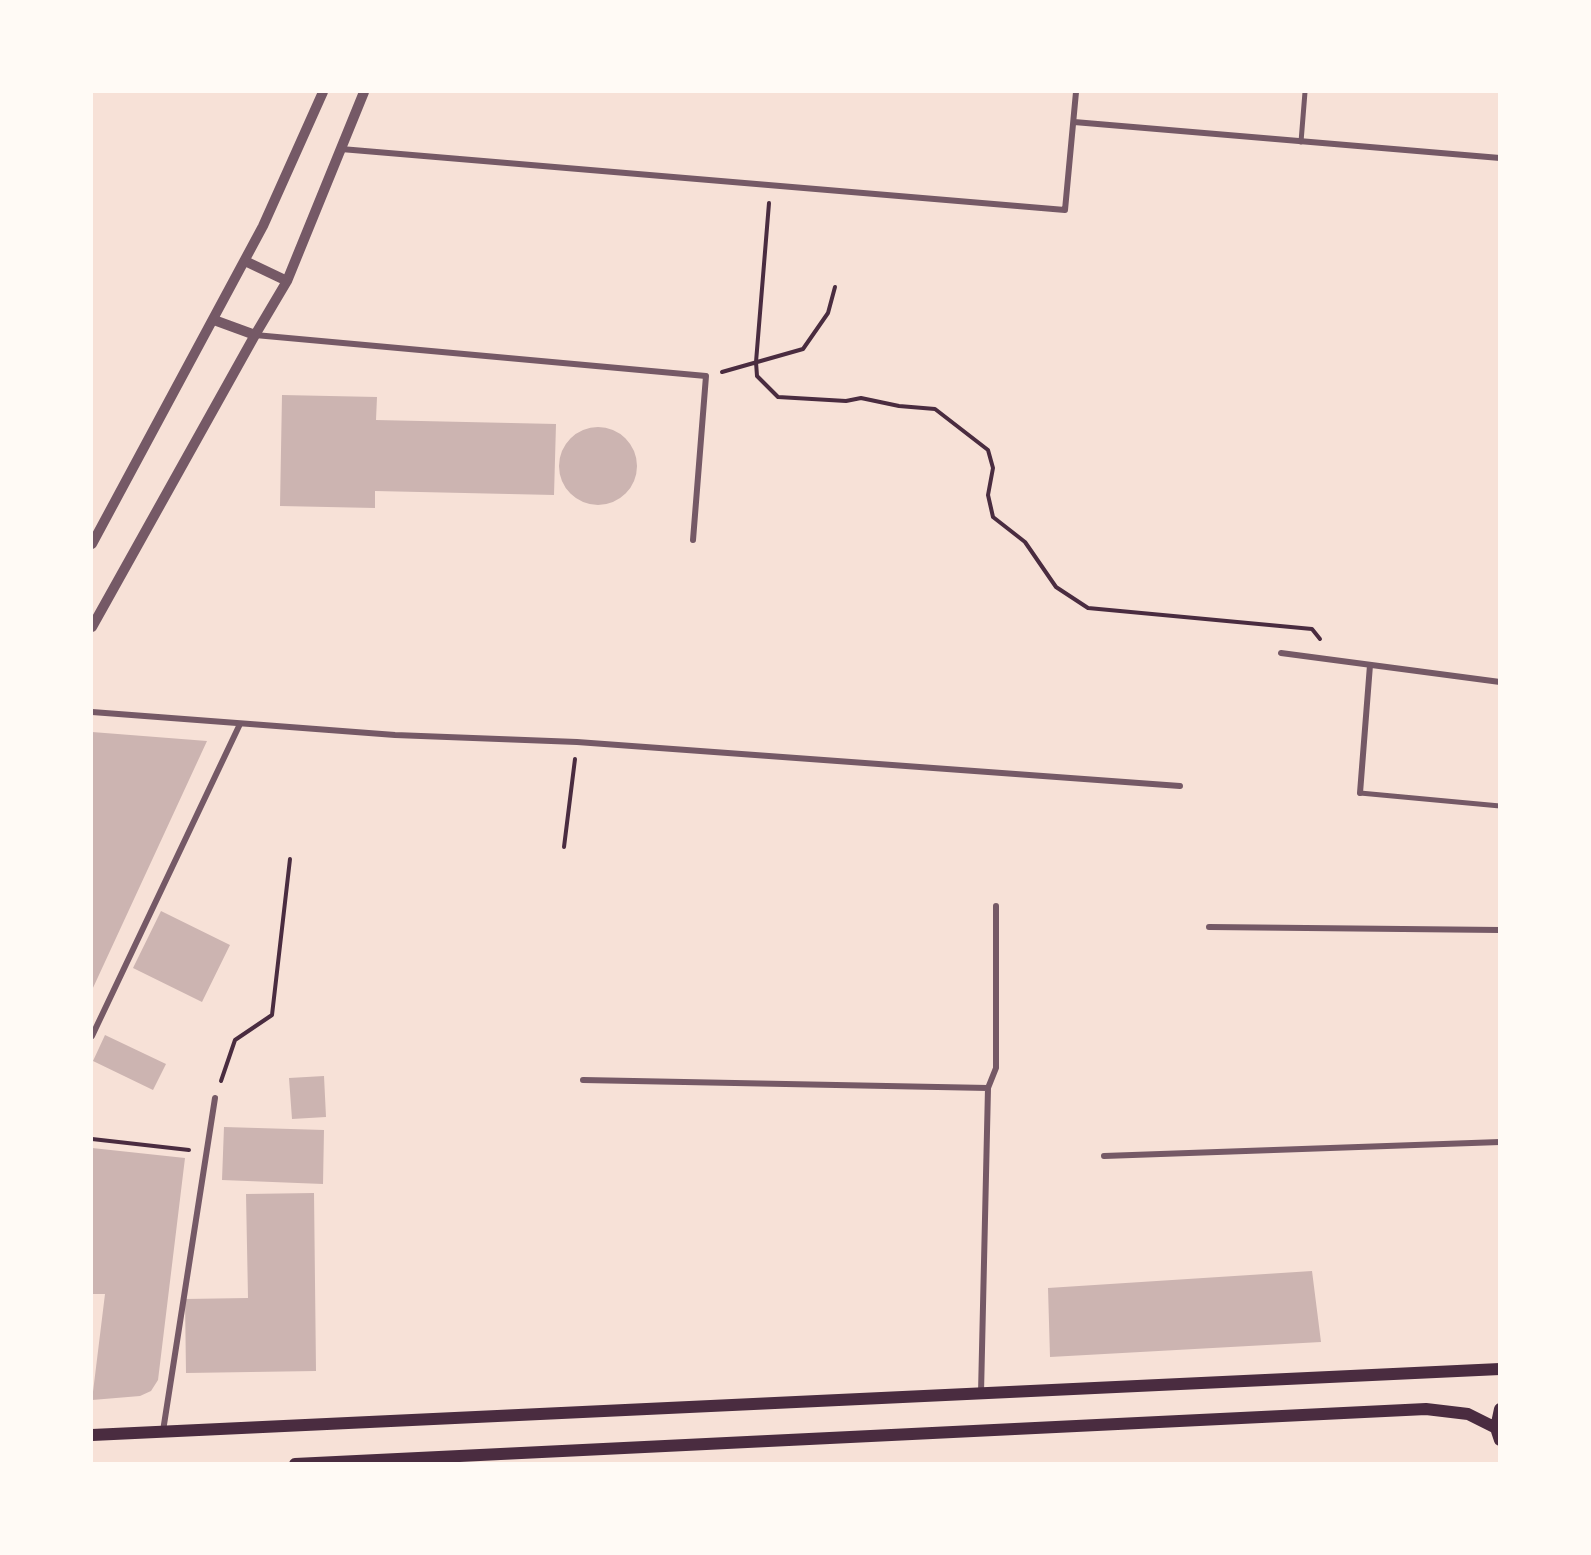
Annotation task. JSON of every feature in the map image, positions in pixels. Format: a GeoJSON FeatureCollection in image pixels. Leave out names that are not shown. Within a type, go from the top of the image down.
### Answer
{"type":"FeatureCollection","features":[{"type":"Feature","properties":{"kind":"main road"},"geometry":{"type":"LineString","coordinates":[[92,1435],[1500,1370]]}},
{"type":"Feature","properties":{"kind":"main road"},"geometry":{"type":"LineString","coordinates":[[295,1464],[376,1462],[1426,1410],[1468,1414],[1498,1434],[1500,1409]]}},
{"type":"Feature","properties":{"kind":"street"},"geometry":{"type":"LineString","coordinates":[[92,544],[263,226],[323,92]]}},
{"type":"Feature","properties":{"kind":"street"},"geometry":{"type":"LineString","coordinates":[[92,627],[287,281],[364,92]]}},
{"type":"Feature","properties":{"kind":"street"},"geometry":{"type":"LineString","coordinates":[[341,149],[1065,210],[1076,92]]}},
{"type":"Feature","properties":{"kind":"street"},"geometry":{"type":"LineString","coordinates":[[1301,141],[1305,92]]}},
{"type":"Feature","properties":{"kind":"street"},"geometry":{"type":"LineString","coordinates":[[1074,122],[1500,158]]}},
{"type":"Feature","properties":{"kind":"street"},"geometry":{"type":"LineString","coordinates":[[245,261],[287,281]]}},
{"type":"Feature","properties":{"kind":"street"},"geometry":{"type":"LineString","coordinates":[[213,320],[255,335],[706,376],[693,540]]}},
{"type":"Feature","properties":{"kind":"street"},"geometry":{"type":"LineString","coordinates":[[1281,653],[1500,682]]}},
{"type":"Feature","properties":{"kind":"street"},"geometry":{"type":"LineString","coordinates":[[1370,665],[1360,793],[1500,807]]}},
{"type":"Feature","properties":{"kind":"street"},"geometry":{"type":"LineString","coordinates":[[92,712],[395,735],[577,742],[1180,786]]}},
{"type":"Feature","properties":{"kind":"street"},"geometry":{"type":"LineString","coordinates":[[92,1036],[240,724]]}},
{"type":"Feature","properties":{"kind":"street"},"geometry":{"type":"LineString","coordinates":[[981,1394],[988,1088],[996,1068],[996,906]]}},
{"type":"Feature","properties":{"kind":"street"},"geometry":{"type":"LineString","coordinates":[[1209,927],[1500,930]]}},
{"type":"Feature","properties":{"kind":"street"},"geometry":{"type":"LineString","coordinates":[[583,1080],[988,1088]]}},
{"type":"Feature","properties":{"kind":"street"},"geometry":{"type":"LineString","coordinates":[[163,1431],[215,1098]]}},
{"type":"Feature","properties":{"kind":"street"},"geometry":{"type":"LineString","coordinates":[[1104,1156],[1500,1142]]}},
{"type":"Feature","properties":{"kind":"path"},"geometry":{"type":"LineString","coordinates":[[770,185],[756,362],[757,376],[778,397],[846,401],[861,398],[900,406],[935,409],[988,450],[993,468],[988,495],[993,517],[1025,542],[1056,587],[1088,608],[1312,629],[1338,661]]}},
{"type":"Feature","properties":{"kind":"path"},"geometry":{"type":"LineString","coordinates":[[706,376],[803,349],[828,313],[835,287]]}},
{"type":"Feature","properties":{"kind":"path"},"geometry":{"type":"LineString","coordinates":[[564,847],[577,742]]}},
{"type":"Feature","properties":{"kind":"path"},"geometry":{"type":"LineString","coordinates":[[215,1098],[235,1040],[273,1015],[290,859]]}},
{"type":"Feature","properties":{"kind":"path"},"geometry":{"type":"LineString","coordinates":[[92,1139],[206,1152]]}},
{"type":"Feature","properties":{"kind":"building"},"geometry":{"type":"Polygon","coordinates":[[[282,395],[377,397],[376,420],[556,424],[554,495],[375,491],[375,508],[280,506],[282,395]]]}},
{"type":"Feature","properties":{"kind":"building"},"geometry":{"type":"Polygon","coordinates":[[[598,427],[613,430],[626,438],[634,451],[637,466],[634,481],[626,494],[613,502],[598,505],[583,502],[570,494],[562,481],[559,466],[562,451],[570,438],[583,430],[598,427]]]}},
{"type":"Feature","properties":{"kind":"building"},"geometry":{"type":"Polygon","coordinates":[[[92,732],[207,741],[92,990],[92,732]]]}},
{"type":"Feature","properties":{"kind":"building"},"geometry":{"type":"Polygon","coordinates":[[[161,911],[230,945],[202,1002],[133,968],[161,911]]]}},
{"type":"Feature","properties":{"kind":"building"},"geometry":{"type":"Polygon","coordinates":[[[105,1035],[166,1064],[153,1090],[93,1061],[105,1035]]]}},
{"type":"Feature","properties":{"kind":"building"},"geometry":{"type":"Polygon","coordinates":[[[324,1076],[326,1117],[292,1119],[289,1078],[324,1076]]]}},
{"type":"Feature","properties":{"kind":"building"},"geometry":{"type":"Polygon","coordinates":[[[224,1127],[324,1130],[323,1184],[222,1180],[224,1127]]]}},
{"type":"Feature","properties":{"kind":"building"},"geometry":{"type":"Polygon","coordinates":[[[92,1148],[185,1158],[158,1380],[151,1391],[140,1396],[92,1400],[105,1294],[92,1294],[92,1148]]]}},
{"type":"Feature","properties":{"kind":"building"},"geometry":{"type":"Polygon","coordinates":[[[314,1193],[316,1371],[186,1373],[185,1299],[248,1298],[246,1194],[314,1193]]]}},
{"type":"Feature","properties":{"kind":"building"},"geometry":{"type":"Polygon","coordinates":[[[1312,1271],[1321,1342],[1050,1357],[1048,1288],[1312,1271]]]}}]}
